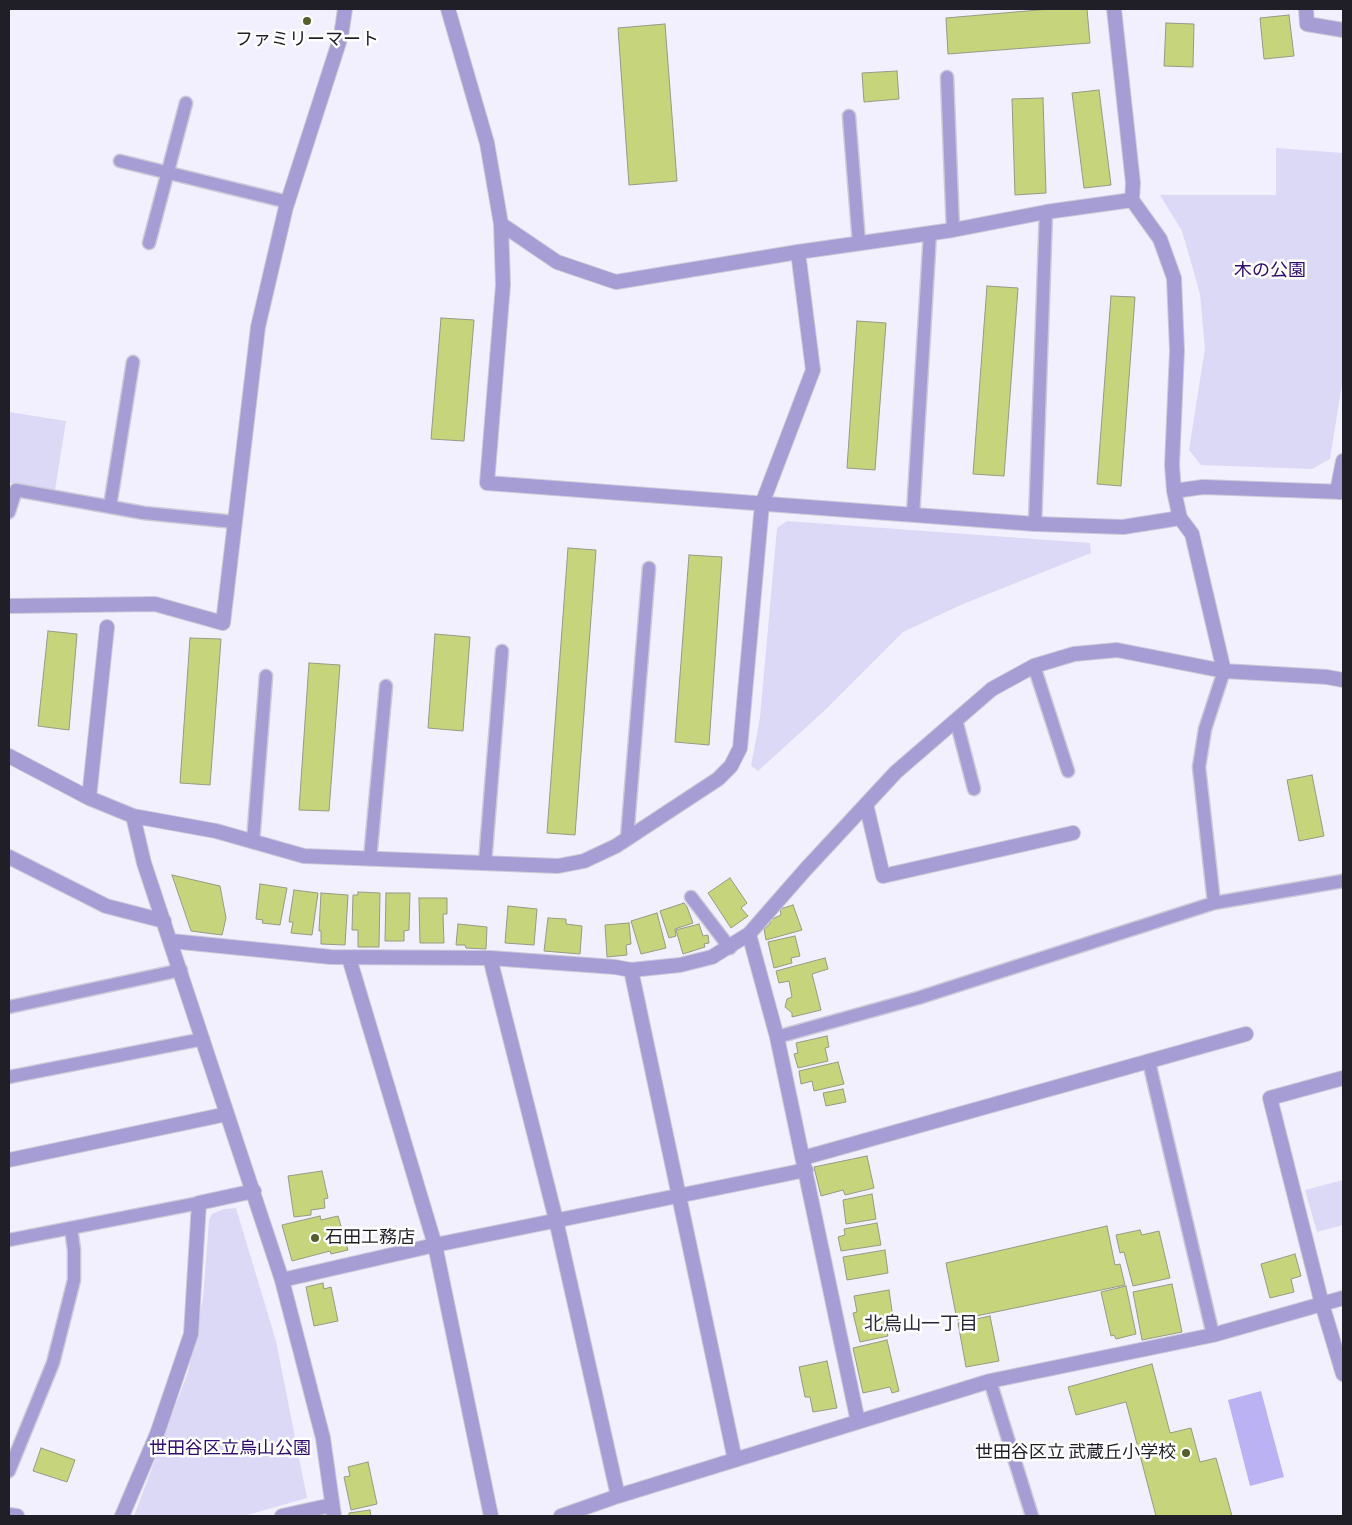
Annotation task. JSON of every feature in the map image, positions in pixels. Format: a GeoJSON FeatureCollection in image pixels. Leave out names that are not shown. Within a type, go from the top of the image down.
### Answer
{"type":"FeatureCollection","features":[{"type":"Feature","properties":{"kind":"street"},"geometry":{"type":"LineString","coordinates":[[9,606],[155,604],[223,622],[258,327],[288,202],[341,36],[345,9]]}},
{"type":"Feature","properties":{"kind":"street"},"geometry":{"type":"LineString","coordinates":[[448,9],[487,143],[501,224],[502,285],[487,483],[1035,524],[1123,527],[1180,518]]}},
{"type":"Feature","properties":{"kind":"street"},"geometry":{"type":"LineString","coordinates":[[1114,9],[1133,183],[1132,200],[1160,239],[1174,278],[1177,351],[1172,465],[1174,491],[1180,518],[1192,534],[1224,671]]}},
{"type":"Feature","properties":{"kind":"street"},"geometry":{"type":"LineString","coordinates":[[1306,9],[1307,24],[1343,30]]}},
{"type":"Feature","properties":{"kind":"street"},"geometry":{"type":"LineString","coordinates":[[501,224],[557,262],[616,282],[798,252],[953,230],[1046,212],[1132,200]]}},
{"type":"Feature","properties":{"kind":"street"},"geometry":{"type":"LineString","coordinates":[[9,756],[88,798],[133,816],[216,831],[304,856],[558,866],[584,861],[627,838],[718,779],[731,766],[740,748],[762,504],[813,370],[798,252]]}},
{"type":"Feature","properties":{"kind":"street"},"geometry":{"type":"LineString","coordinates":[[1174,491],[1203,487],[1340,492],[1343,461]]}},
{"type":"Feature","properties":{"kind":"street"},"geometry":{"type":"LineString","coordinates":[[88,798],[107,628]]}},
{"type":"Feature","properties":{"kind":"street"},"geometry":{"type":"LineString","coordinates":[[171,942],[349,958],[490,958],[615,967],[631,970],[680,965],[712,957],[730,948],[749,934],[896,772],[992,689],[1034,666],[1074,654],[1117,650],[1224,671],[1328,677],[1343,680]]}},
{"type":"Feature","properties":{"kind":"street"},"geometry":{"type":"LineString","coordinates":[[866,804],[883,876],[1073,833]]}},
{"type":"Feature","properties":{"kind":"street"},"geometry":{"type":"LineString","coordinates":[[133,816],[144,863],[181,970],[282,1280],[323,1438],[333,1510],[282,1516]]}},
{"type":"Feature","properties":{"kind":"street"},"geometry":{"type":"LineString","coordinates":[[9,857],[106,906],[164,921]]}},
{"type":"Feature","properties":{"kind":"street"},"geometry":{"type":"LineString","coordinates":[[749,934],[777,1037],[858,1422]]}},
{"type":"Feature","properties":{"kind":"street"},"geometry":{"type":"LineString","coordinates":[[349,958],[435,1245],[491,1516]]}},
{"type":"Feature","properties":{"kind":"street"},"geometry":{"type":"LineString","coordinates":[[490,958],[556,1220],[618,1496]]}},
{"type":"Feature","properties":{"kind":"street"},"geometry":{"type":"LineString","coordinates":[[631,970],[680,1194],[734,1460]]}},
{"type":"Feature","properties":{"kind":"street"},"geometry":{"type":"LineString","coordinates":[[282,1280],[435,1245],[680,1194],[804,1164],[1246,1034]]}},
{"type":"Feature","properties":{"kind":"street"},"geometry":{"type":"LineString","coordinates":[[1343,1078],[1270,1098],[1322,1304],[1343,1374]]}},
{"type":"Feature","properties":{"kind":"street"},"geometry":{"type":"LineString","coordinates":[[9,1160],[227,1114]]}},
{"type":"Feature","properties":{"kind":"street"},"geometry":{"type":"LineString","coordinates":[[122,1516],[156,1434],[191,1334],[198,1203],[254,1192]]}},
{"type":"Feature","properties":{"kind":"street"},"geometry":{"type":"LineString","coordinates":[[561,1516],[594,1511],[618,1496],[990,1381],[1213,1335],[1343,1298]]}},
{"type":"Feature","properties":{"kind":"street"},"geometry":{"type":"LineString","coordinates":[[9,1515],[17,1516]]}},
{"type":"Feature","properties":{"kind":"lane"},"geometry":{"type":"LineString","coordinates":[[947,77],[953,230]]}},
{"type":"Feature","properties":{"kind":"lane"},"geometry":{"type":"LineString","coordinates":[[149,243],[186,103]]}},
{"type":"Feature","properties":{"kind":"lane"},"geometry":{"type":"LineString","coordinates":[[849,116],[859,243]]}},
{"type":"Feature","properties":{"kind":"lane"},"geometry":{"type":"LineString","coordinates":[[120,162],[288,202]]}},
{"type":"Feature","properties":{"kind":"lane"},"geometry":{"type":"LineString","coordinates":[[1035,524],[1046,212]]}},
{"type":"Feature","properties":{"kind":"lane"},"geometry":{"type":"LineString","coordinates":[[913,515],[930,233]]}},
{"type":"Feature","properties":{"kind":"lane"},"geometry":{"type":"LineString","coordinates":[[110,506],[134,362]]}},
{"type":"Feature","properties":{"kind":"lane"},"geometry":{"type":"LineString","coordinates":[[9,512],[16,490],[144,513],[235,522]]}},
{"type":"Feature","properties":{"kind":"lane"},"geometry":{"type":"LineString","coordinates":[[627,838],[650,568]]}},
{"type":"Feature","properties":{"kind":"lane"},"geometry":{"type":"LineString","coordinates":[[485,863],[502,651]]}},
{"type":"Feature","properties":{"kind":"lane"},"geometry":{"type":"LineString","coordinates":[[1034,666],[1068,771]]}},
{"type":"Feature","properties":{"kind":"lane"},"geometry":{"type":"LineString","coordinates":[[1214,903],[1199,767],[1205,730],[1224,671]]}},
{"type":"Feature","properties":{"kind":"lane"},"geometry":{"type":"LineString","coordinates":[[253,842],[266,676]]}},
{"type":"Feature","properties":{"kind":"lane"},"geometry":{"type":"LineString","coordinates":[[370,859],[386,686]]}},
{"type":"Feature","properties":{"kind":"lane"},"geometry":{"type":"LineString","coordinates":[[956,720],[974,789]]}},
{"type":"Feature","properties":{"kind":"lane"},"geometry":{"type":"LineString","coordinates":[[777,1037],[918,998],[1214,903],[1343,881]]}},
{"type":"Feature","properties":{"kind":"lane"},"geometry":{"type":"LineString","coordinates":[[691,897],[730,948]]}},
{"type":"Feature","properties":{"kind":"lane"},"geometry":{"type":"LineString","coordinates":[[9,1007],[181,970]]}},
{"type":"Feature","properties":{"kind":"lane"},"geometry":{"type":"LineString","coordinates":[[9,1077],[203,1039]]}},
{"type":"Feature","properties":{"kind":"lane"},"geometry":{"type":"LineString","coordinates":[[1149,1062],[1213,1335]]}},
{"type":"Feature","properties":{"kind":"lane"},"geometry":{"type":"LineString","coordinates":[[9,1240],[198,1203]]}},
{"type":"Feature","properties":{"kind":"lane"},"geometry":{"type":"LineString","coordinates":[[9,1471],[53,1363],[74,1280],[74,1250],[71,1228]]}},
{"type":"Feature","properties":{"kind":"lane"},"geometry":{"type":"LineString","coordinates":[[990,1381],[1032,1516]]}},
{"type":"Feature","properties":{"kind":"green space","name":"木の公園"},"geometry":{"type":"Polygon","coordinates":[[[1276,148],[1343,153],[1343,378],[1330,459],[1312,469],[1201,465],[1189,450],[1205,348],[1200,294],[1182,231],[1160,195],[1276,195],[1276,148]]]}},
{"type":"Feature","properties":{"kind":"green space"},"geometry":{"type":"Polygon","coordinates":[[[9,412],[66,421],[55,490],[9,483],[9,412]]]}},
{"type":"Feature","properties":{"kind":"green space"},"geometry":{"type":"Polygon","coordinates":[[[787,521],[1090,543],[1091,553],[963,604],[903,632],[823,712],[758,771],[751,766],[760,717],[777,528],[787,521]]]}},
{"type":"Feature","properties":{"kind":"green space"},"geometry":{"type":"Polygon","coordinates":[[[1343,1180],[1343,1225],[1317,1232],[1305,1190],[1343,1180]]]}},
{"type":"Feature","properties":{"kind":"green space","name":"世田谷区立烏山公園"},"geometry":{"type":"Polygon","coordinates":[[[236,1208],[276,1341],[307,1498],[244,1516],[134,1516],[188,1372],[203,1298],[209,1220],[212,1214],[224,1209],[236,1208]]]}},
{"type":"Feature","properties":{"kind":"shaded area"},"geometry":{"type":"Polygon","coordinates":[[[1261,1391],[1284,1477],[1250,1486],[1228,1400],[1261,1391]]]}},
{"type":"Feature","properties":{"kind":"building"},"geometry":{"type":"Polygon","coordinates":[[[1050,9],[1087,9],[1090,43],[948,54],[946,18],[1050,9]]]}},
{"type":"Feature","properties":{"kind":"building"},"geometry":{"type":"Polygon","coordinates":[[[1289,15],[1294,56],[1264,59],[1260,18],[1289,15]]]}},
{"type":"Feature","properties":{"kind":"building"},"geometry":{"type":"Polygon","coordinates":[[[1166,23],[1194,24],[1193,67],[1164,66],[1166,23]]]}},
{"type":"Feature","properties":{"kind":"building"},"geometry":{"type":"Polygon","coordinates":[[[665,24],[677,181],[629,185],[618,28],[665,24]]]}},
{"type":"Feature","properties":{"kind":"building"},"geometry":{"type":"Polygon","coordinates":[[[897,71],[899,99],[864,102],[862,73],[897,71]]]}},
{"type":"Feature","properties":{"kind":"building"},"geometry":{"type":"Polygon","coordinates":[[[1099,90],[1111,185],[1084,188],[1072,93],[1099,90]]]}},
{"type":"Feature","properties":{"kind":"building"},"geometry":{"type":"Polygon","coordinates":[[[1043,98],[1046,193],[1015,195],[1012,99],[1043,98]]]}},
{"type":"Feature","properties":{"kind":"building"},"geometry":{"type":"Polygon","coordinates":[[[987,286],[1018,288],[1004,476],[973,474],[987,286]]]}},
{"type":"Feature","properties":{"kind":"building"},"geometry":{"type":"Polygon","coordinates":[[[1111,296],[1135,297],[1121,486],[1097,484],[1111,296]]]}},
{"type":"Feature","properties":{"kind":"building"},"geometry":{"type":"Polygon","coordinates":[[[441,318],[474,320],[464,441],[431,439],[441,318]]]}},
{"type":"Feature","properties":{"kind":"building"},"geometry":{"type":"Polygon","coordinates":[[[857,321],[886,323],[875,470],[847,468],[857,321]]]}},
{"type":"Feature","properties":{"kind":"building"},"geometry":{"type":"Polygon","coordinates":[[[568,548],[596,550],[575,835],[547,833],[568,548]]]}},
{"type":"Feature","properties":{"kind":"building"},"geometry":{"type":"Polygon","coordinates":[[[689,555],[722,557],[709,745],[675,742],[689,555]]]}},
{"type":"Feature","properties":{"kind":"building"},"geometry":{"type":"Polygon","coordinates":[[[48,631],[77,634],[69,730],[38,726],[48,631]]]}},
{"type":"Feature","properties":{"kind":"building"},"geometry":{"type":"Polygon","coordinates":[[[435,634],[470,637],[463,731],[428,728],[435,634]]]}},
{"type":"Feature","properties":{"kind":"building"},"geometry":{"type":"Polygon","coordinates":[[[190,638],[221,639],[210,785],[180,783],[190,638]]]}},
{"type":"Feature","properties":{"kind":"building"},"geometry":{"type":"Polygon","coordinates":[[[309,663],[340,665],[329,811],[299,810],[309,663]]]}},
{"type":"Feature","properties":{"kind":"building"},"geometry":{"type":"Polygon","coordinates":[[[1312,775],[1324,836],[1299,841],[1287,780],[1312,775]]]}},
{"type":"Feature","properties":{"kind":"building"},"geometry":{"type":"Polygon","coordinates":[[[172,875],[220,886],[226,918],[222,935],[191,931],[172,875]]]}},
{"type":"Feature","properties":{"kind":"building"},"geometry":{"type":"Polygon","coordinates":[[[730,878],[747,903],[741,908],[748,916],[731,928],[708,893],[730,878]]]}},
{"type":"Feature","properties":{"kind":"building"},"geometry":{"type":"Polygon","coordinates":[[[260,884],[287,888],[280,925],[262,923],[263,920],[256,919],[260,884]]]}},
{"type":"Feature","properties":{"kind":"building"},"geometry":{"type":"Polygon","coordinates":[[[294,890],[318,893],[312,935],[291,933],[293,922],[289,922],[294,890]]]}},
{"type":"Feature","properties":{"kind":"building"},"geometry":{"type":"Polygon","coordinates":[[[358,892],[380,893],[379,947],[358,947],[358,930],[352,930],[353,895],[358,895],[358,892]]]}},
{"type":"Feature","properties":{"kind":"building"},"geometry":{"type":"Polygon","coordinates":[[[321,893],[348,895],[345,945],[321,944],[321,931],[319,931],[321,893]]]}},
{"type":"Feature","properties":{"kind":"building"},"geometry":{"type":"Polygon","coordinates":[[[386,893],[410,893],[409,930],[404,931],[404,941],[385,941],[386,893]]]}},
{"type":"Feature","properties":{"kind":"building"},"geometry":{"type":"Polygon","coordinates":[[[419,898],[447,898],[447,914],[443,914],[444,943],[420,943],[419,898]]]}},
{"type":"Feature","properties":{"kind":"building"},"geometry":{"type":"Polygon","coordinates":[[[684,903],[693,923],[675,929],[676,936],[669,938],[660,911],[684,903]]]}},
{"type":"Feature","properties":{"kind":"building"},"geometry":{"type":"Polygon","coordinates":[[[793,905],[802,930],[766,940],[764,929],[770,924],[770,920],[781,915],[780,909],[793,905]]]}},
{"type":"Feature","properties":{"kind":"building"},"geometry":{"type":"Polygon","coordinates":[[[508,906],[537,909],[534,945],[505,943],[508,906]]]}},
{"type":"Feature","properties":{"kind":"building"},"geometry":{"type":"Polygon","coordinates":[[[657,913],[666,948],[641,954],[631,921],[657,913]]]}},
{"type":"Feature","properties":{"kind":"building"},"geometry":{"type":"Polygon","coordinates":[[[548,918],[566,919],[566,924],[582,926],[580,954],[544,951],[548,918]]]}},
{"type":"Feature","properties":{"kind":"building"},"geometry":{"type":"Polygon","coordinates":[[[629,923],[631,944],[626,945],[627,955],[607,957],[605,925],[629,923]]]}},
{"type":"Feature","properties":{"kind":"building"},"geometry":{"type":"Polygon","coordinates":[[[458,924],[487,927],[486,949],[466,948],[465,945],[456,945],[458,924]]]}},
{"type":"Feature","properties":{"kind":"building"},"geometry":{"type":"Polygon","coordinates":[[[699,924],[703,936],[708,935],[709,943],[704,944],[705,947],[683,954],[676,930],[699,924]]]}},
{"type":"Feature","properties":{"kind":"building"},"geometry":{"type":"Polygon","coordinates":[[[795,936],[800,956],[791,958],[792,963],[774,968],[768,942],[795,936]]]}},
{"type":"Feature","properties":{"kind":"building"},"geometry":{"type":"Polygon","coordinates":[[[825,958],[828,969],[812,974],[821,1010],[792,1017],[792,1013],[785,1007],[787,999],[792,997],[789,981],[779,983],[776,971],[825,958]]]}},
{"type":"Feature","properties":{"kind":"building"},"geometry":{"type":"Polygon","coordinates":[[[827,1036],[829,1047],[825,1048],[828,1061],[798,1068],[794,1054],[798,1053],[796,1043],[827,1036]]]}},
{"type":"Feature","properties":{"kind":"building"},"geometry":{"type":"Polygon","coordinates":[[[838,1062],[844,1084],[814,1091],[812,1081],[801,1084],[799,1071],[838,1062]]]}},
{"type":"Feature","properties":{"kind":"building"},"geometry":{"type":"Polygon","coordinates":[[[843,1089],[846,1102],[826,1106],[823,1093],[843,1089]]]}},
{"type":"Feature","properties":{"kind":"building"},"geometry":{"type":"Polygon","coordinates":[[[867,1156],[874,1188],[845,1195],[843,1190],[821,1196],[814,1167],[867,1156]]]}},
{"type":"Feature","properties":{"kind":"building"},"geometry":{"type":"Polygon","coordinates":[[[322,1171],[328,1198],[324,1199],[325,1208],[311,1210],[311,1215],[294,1217],[288,1176],[322,1171]]]}},
{"type":"Feature","properties":{"kind":"building"},"geometry":{"type":"Polygon","coordinates":[[[872,1194],[876,1219],[846,1224],[843,1200],[872,1194]]]}},
{"type":"Feature","properties":{"kind":"building","name":"石田工務店"},"geometry":{"type":"Polygon","coordinates":[[[320,1216],[321,1220],[338,1216],[348,1250],[331,1254],[330,1251],[292,1261],[282,1225],[320,1216]]]}},
{"type":"Feature","properties":{"kind":"building"},"geometry":{"type":"Polygon","coordinates":[[[877,1223],[881,1245],[841,1251],[838,1237],[845,1235],[844,1229],[877,1223]]]}},
{"type":"Feature","properties":{"kind":"building"},"geometry":{"type":"Polygon","coordinates":[[[1107,1226],[1115,1265],[1120,1264],[1125,1285],[957,1320],[946,1263],[1107,1226]]]}},
{"type":"Feature","properties":{"kind":"building"},"geometry":{"type":"Polygon","coordinates":[[[1140,1230],[1142,1235],[1159,1231],[1170,1278],[1133,1286],[1124,1252],[1120,1253],[1116,1235],[1140,1230]]]}},
{"type":"Feature","properties":{"kind":"building"},"geometry":{"type":"Polygon","coordinates":[[[885,1250],[888,1273],[847,1280],[843,1257],[885,1250]]]}},
{"type":"Feature","properties":{"kind":"building"},"geometry":{"type":"Polygon","coordinates":[[[1295,1254],[1301,1276],[1291,1279],[1294,1292],[1270,1298],[1261,1264],[1295,1254]]]}},
{"type":"Feature","properties":{"kind":"building"},"geometry":{"type":"Polygon","coordinates":[[[323,1283],[324,1289],[331,1287],[338,1321],[314,1326],[306,1287],[323,1283]]]}},
{"type":"Feature","properties":{"kind":"building"},"geometry":{"type":"Polygon","coordinates":[[[1172,1284],[1182,1332],[1142,1340],[1133,1292],[1172,1284]]]}},
{"type":"Feature","properties":{"kind":"building"},"geometry":{"type":"Polygon","coordinates":[[[1126,1286],[1136,1334],[1116,1339],[1114,1335],[1111,1336],[1101,1292],[1126,1286]]]}},
{"type":"Feature","properties":{"kind":"building"},"geometry":{"type":"Polygon","coordinates":[[[889,1290],[894,1325],[885,1327],[888,1336],[860,1342],[853,1313],[857,1312],[854,1296],[889,1290]]]}},
{"type":"Feature","properties":{"kind":"building"},"geometry":{"type":"Polygon","coordinates":[[[990,1316],[999,1361],[966,1367],[958,1323],[990,1316]]]}},
{"type":"Feature","properties":{"kind":"building"},"geometry":{"type":"Polygon","coordinates":[[[887,1340],[899,1391],[892,1393],[890,1387],[863,1393],[853,1348],[887,1340]]]}},
{"type":"Feature","properties":{"kind":"building"},"geometry":{"type":"Polygon","coordinates":[[[827,1361],[837,1408],[813,1412],[810,1397],[805,1397],[799,1367],[827,1361]]]}},
{"type":"Feature","properties":{"kind":"building"},"geometry":{"type":"Polygon","coordinates":[[[1152,1364],[1170,1433],[1191,1428],[1200,1462],[1216,1458],[1232,1516],[1156,1516],[1126,1402],[1076,1415],[1068,1387],[1152,1364]]]}},
{"type":"Feature","properties":{"kind":"building"},"geometry":{"type":"Polygon","coordinates":[[[41,1448],[75,1460],[67,1482],[33,1471],[41,1448]]]}},
{"type":"Feature","properties":{"kind":"building"},"geometry":{"type":"Polygon","coordinates":[[[368,1462],[377,1504],[351,1510],[344,1477],[350,1476],[348,1467],[368,1462]]]}},
{"type":"Feature","properties":{"kind":"building"},"geometry":{"type":"Polygon","coordinates":[[[370,1510],[371,1516],[349,1516],[349,1513],[370,1510]]]}},
{"type":"Feature","properties":{"kind":"place","name":"ファミリーマート"},"geometry":{"type":"Point","coordinates":[307,21]}},
{"type":"Feature","properties":{"kind":"place","name":"石田工務店"},"geometry":{"type":"Point","coordinates":[315,1238]}},
{"type":"Feature","properties":{"kind":"place","name":"世田谷区立 武蔵丘小学校"},"geometry":{"type":"Point","coordinates":[1186,1453]}},
{"type":"Feature","properties":{"kind":"district","name":"北烏山一丁目"},"geometry":{"type":"Point","coordinates":[921,1324]}}]}
